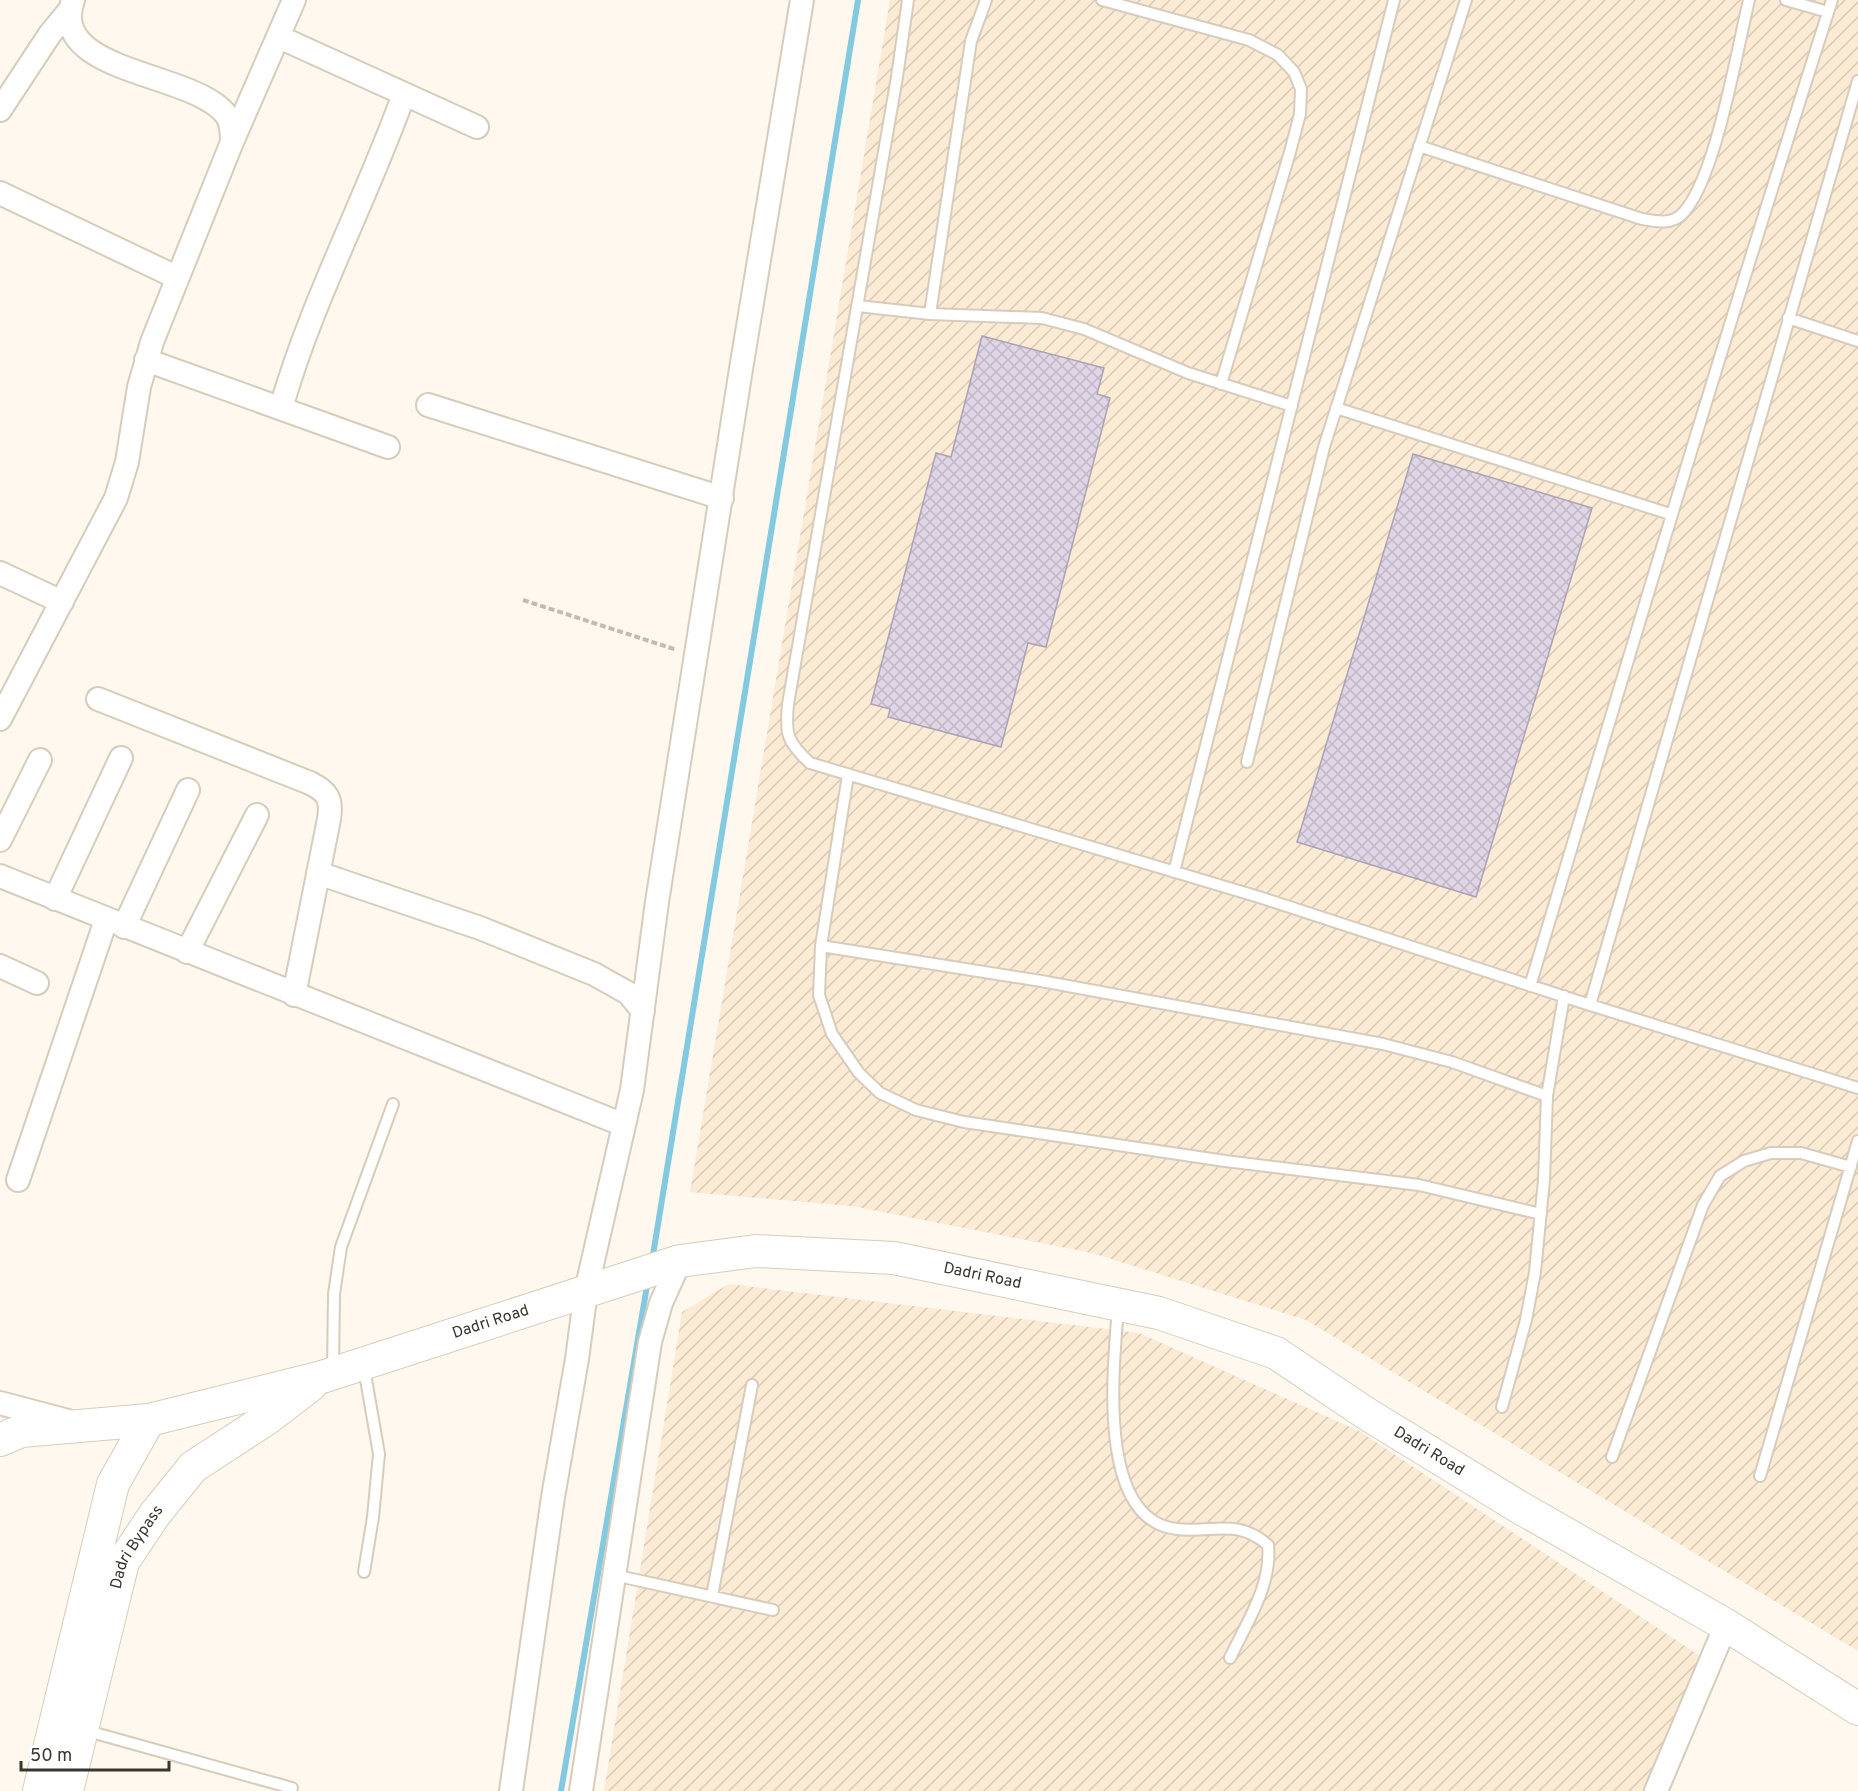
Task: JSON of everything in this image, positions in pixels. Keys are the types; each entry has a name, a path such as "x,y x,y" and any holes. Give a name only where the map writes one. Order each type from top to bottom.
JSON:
{"main road":[{"name":"Dadri Road","path":"14,1435 81,1425 149,1420 327,1376 668,1265 756,1251 894,1258 1159,1312 1276,1353 1367,1414 1519,1507 1726,1625 1858,1709"},
{"name":"Dadri Bypass","path":"67,1791 123,1562 155,1514 193,1467 327,1376"},
{"name":"Dadri Bypass","path":"39,1791 113,1484 149,1420"}],"street":[{"path":"0,719 116,498 127,462 133,416 146,360 176,278 294,0"},
{"path":"511,1791 553,1497 577,1359 624,1125 643,1011 657,902 802,0"},
{"path":"71,6 70,26 82,47 194,94 218,107 226,115 232,127 232,142"},
{"path":"0,110 71,6"},
{"path":"279,37 477,126"},
{"path":"281,408 303,339 346,232 383,153 404,94"},
{"path":"0,193 176,278"},
{"path":"146,360 388,447"},
{"path":"428,405 722,498"},
{"path":"0,573 62,602"},
{"path":"98,699 325,790 331,806 294,995"},
{"path":"55,899 121,758"},
{"path":"0,840 40,760"},
{"path":"18,1180 115,923 188,790"},
{"path":"187,952 257,815"},
{"path":"318,873 480,928 594,974 628,993 643,1011"},
{"path":"0,876 624,1125"},
{"path":"0,966 37,983"},
{"path":"581,1791 650,1342 662,1303 668,1265"},
{"path":"0,1403 81,1425"},
{"path":"1656,1791 1726,1625"}],"lane":[{"path":"908,0 785,729 793,748 810,763 1174,872 1858,1088"},
{"path":"930,314 971,41 986,0"},
{"path":"1102,0 1249,40 1278,55 1294,72 1301,89 1299,114 1290,152 1221,384"},
{"path":"1174,872 1394,0"},
{"path":"1247,762 1324,447 1466,0"},
{"path":"1419,146 1642,219 1662,223 1679,217 1695,199 1713,152 1749,0"},
{"path":"1786,0 1828,12"},
{"path":"1530,986 1640,627 1670,514 1832,0"},
{"path":"1590,1005 1858,81"},
{"path":"858,306 930,314 1042,318 1084,329 1178,369 1292,406"},
{"path":"1788,318 1858,341"},
{"path":"1336,408 1670,514"},
{"path":"848,775 821,946 819,995 832,1034 859,1073 880,1092 916,1110 964,1122 1076,1140 1419,1185 1541,1214"},
{"path":"821,946 1041,981 1383,1044 1452,1062 1548,1096"},
{"path":"1502,1407 1526,1320 1541,1214 1548,1096 1564,996"},
{"path":"327,1376 334,1294 341,1247 393,1104"},
{"path":"1760,1476 1858,1141"},
{"path":"1611,1457 1703,1205 1720,1176 1744,1161 1771,1153 1801,1154 1851,1167"},
{"path":"1118,1304 1112,1414 1121,1464 1138,1507 1154,1524 1176,1529 1235,1528 1253,1532 1268,1545 1269,1562 1265,1584 1230,1658"},
{"path":"363,1364 377,1431 379,1454 373,1517 364,1572"},
{"path":"712,1596 752,1385"},
{"path":"614,1575 773,1610"},
{"path":"82,1730 292,1788"}],"path":[{"path":"523,600 697,657"}],"shaded area":[{"path":"890,0 1858,0 1858,1651 1306,1320 1092,1253 852,1206 690,1192"},
{"path":"729,1284 1139,1333 1359,1431 1720,1669 1669,1791 604,1791 682,1312"}],"building":[{"path":"982,336 1104,368 1097,394 1110,398 1046,647 1028,643 1001,747 888,717 890,709 871,704 936,453 951,457"},
{"path":"1413,454 1592,508 1476,897 1297,842"}],"waterway":[{"path":"652,1261 858,0"},
{"path":"561,1791 648,1280"}]}
